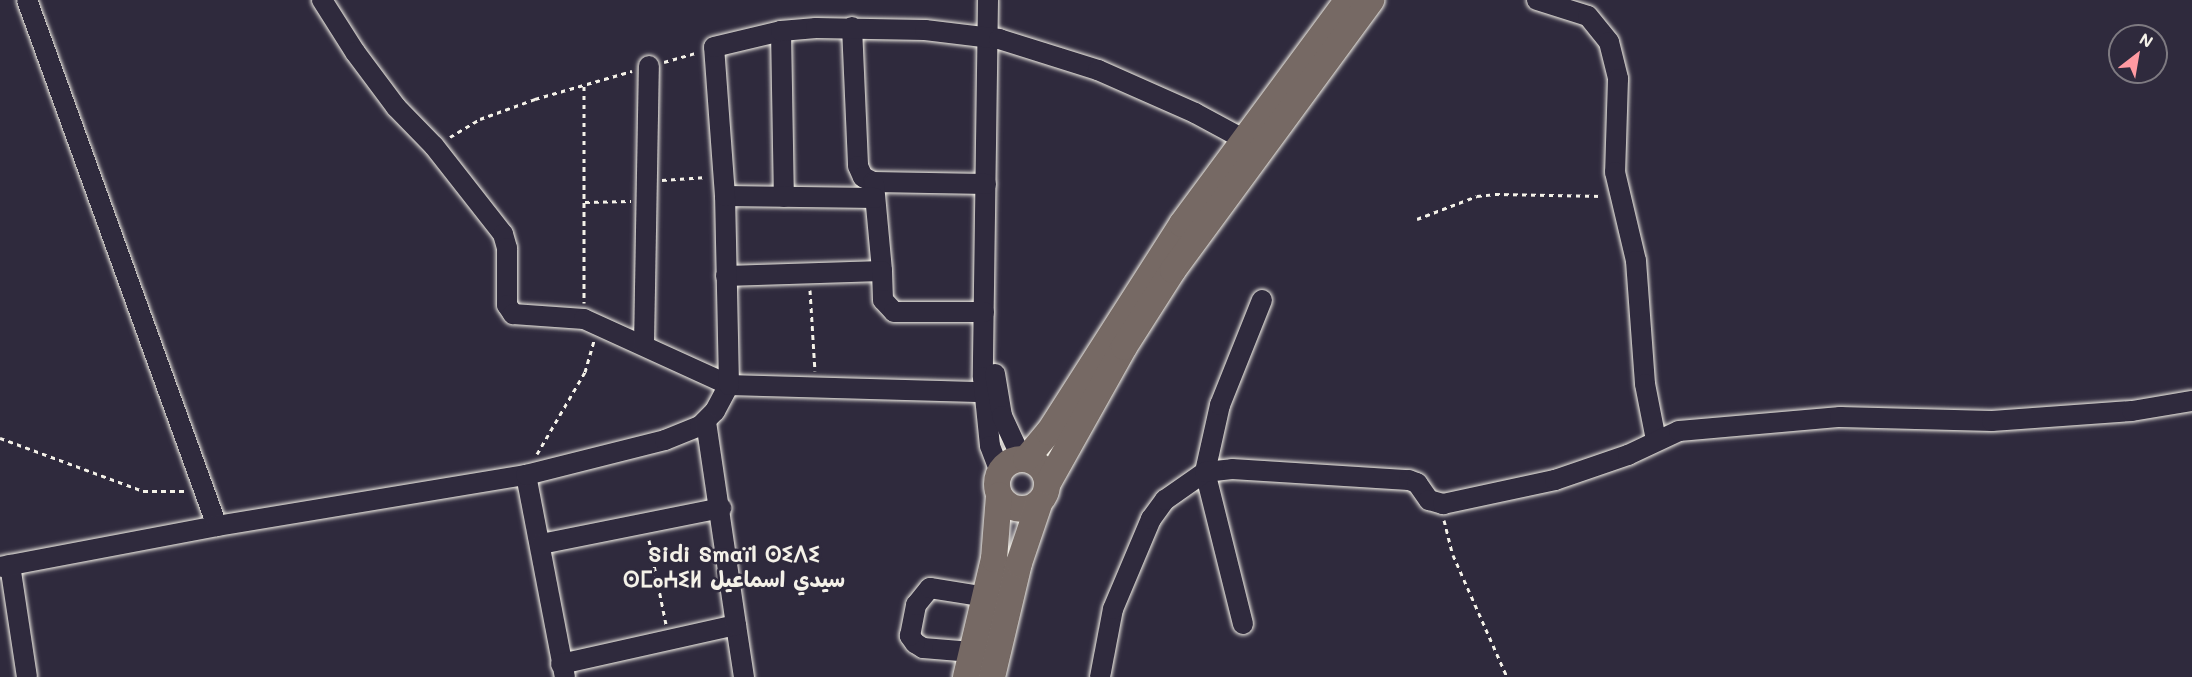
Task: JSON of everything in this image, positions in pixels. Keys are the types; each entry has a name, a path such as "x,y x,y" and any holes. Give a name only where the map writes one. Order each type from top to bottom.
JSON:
{"main road":[{"path":"992,677 1018,563 1043,493 1148,308 1251,143 1348,0"},
{"path":"1024,459 1048,432 1123,312 1251,143 1371,0"},
{"path":"966,677 987,597 997,537 1000,483 1010,462 1024,459 1038,465 1043,493"},
{"path":"1000,483 1017,509 1043,493"}],"street":[{"path":"27,0 217,525"},
{"path":"322,0 355,52 396,107 434,146 503,234 509,310 520,316 585,319 729,385 984,392"},
{"path":"988,0 993,39 995,382 1002,416 1024,459"},
{"path":"999,0 993,39 986,184 984,392 990,446 1000,483"},
{"path":"1537,0 1588,16 1609,42 1618,79 1614,143 1620,197 1636,261 1645,384 1656,440"},
{"path":"852,27 858,166 863,177 874,190 884,300 894,312 984,312"},
{"path":"27,677 5,566 217,525 526,475 665,440 688,433 706,421 729,385 725,196 714,47 781,31 852,27 993,39 1098,70 1195,113 1251,143"},
{"path":"781,31 784,197"},
{"path":"644,345 649,66"},
{"path":"725,196 784,197 986,184"},
{"path":"726,276 882,271"},
{"path":"1243,624 1205,471 1220,405 1262,300"},
{"path":"1100,677 1113,609 1151,519 1165,500 1205,471 1243,470 1409,480 1417,483 1429,500 1443,504 1555,480 1628,455 1679,430 1840,417 1992,421 2132,411 2192,401"},
{"path":"706,421 721,508 744,677"},
{"path":"526,475 541,544 563,670 669,640 736,625"},
{"path":"541,544 721,508"},
{"path":"972,652 923,648 915,643 910,636 916,605 930,588 987,597"}],"path":[{"path":"434,146 480,119 714,47"},
{"path":"526,475 585,372 594,339 585,319 584,86"},
{"path":"648,181 724,176"},
{"path":"1417,219 1477,196 1495,194 1620,197"},
{"path":"585,202 647,201"},
{"path":"809,273 816,387"},
{"path":"0,438 69,467 143,491 204,491"},
{"path":"1443,504 1444,524 1453,555 1508,677"},
{"path":"646,523 669,640"}],"district":[{"name":"Sidi Smaïl ⵙⵉⴷⵉ ⵙⵎⴰⵄⵉⵍ سيدي اسماعيل","path":"734,566"}]}
